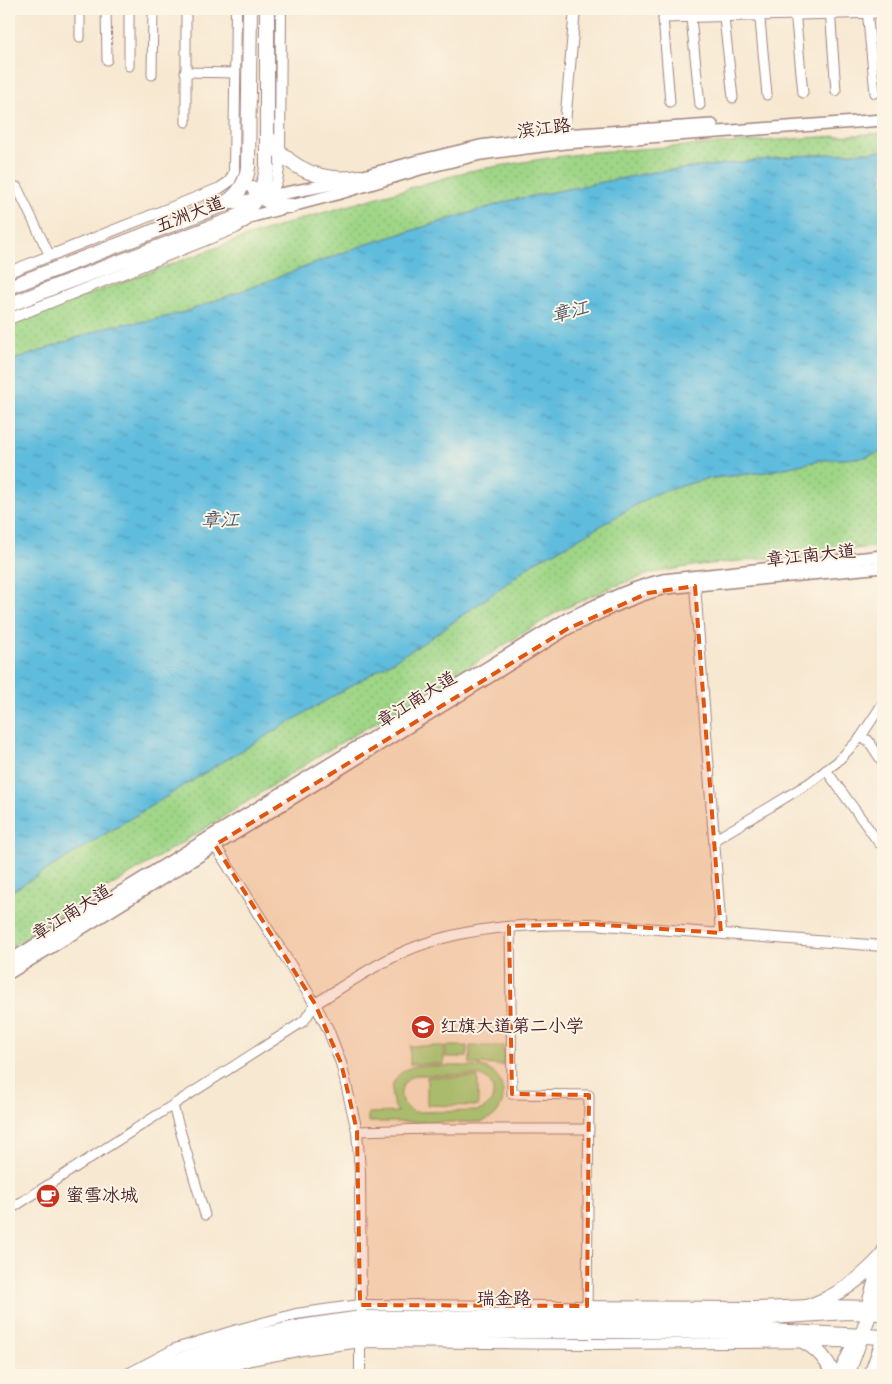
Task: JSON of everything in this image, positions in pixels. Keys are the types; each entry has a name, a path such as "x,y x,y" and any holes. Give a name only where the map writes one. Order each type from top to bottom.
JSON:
{"main road":[{"name":"五洲大道","path":"250,9 248,167 245,180 257,203"},
{"path":"267,9 266,177 257,203 292,206"},
{"name":"滨江路","path":"257,203 480,146 564,135 883,114"},
{"name":"滨江路","path":"292,206 420,168 481,154 565,143 883,120"},
{"path":"267,136 280,152 298,167 318,175 338,179 360,177"},
{"name":"五洲大道","path":"9,287 227,202 257,203"},
{"name":"五洲大道","path":"9,305 59,284 218,225 239,215 257,203"},
{"name":"章江南大道","path":"9,973 212,841 565,620 614,597 646,584 663,580 883,556"},
{"name":"章江南大道","path":"9,961 567,629 620,603 666,588 883,566"},
{"path":"772,1316 812,1305 829,1298 853,1284 882,1254"},
{"path":"847,1375 857,1339 874,1309 883,1277"},
{"name":"瑞金路","path":"144,1375 177,1361 245,1339 300,1327 587,1312 772,1316 874,1309"},
{"name":"瑞金路","path":"174,1375 250,1351 361,1324 771,1331 883,1341"},
{"path":"771,1331 790,1336 813,1347 824,1358 833,1375"},
{"path":"871,1375 883,1341"}],"street":[{"path":"80,9 80,37"},
{"path":"106,9 107,60"},
{"path":"129,9 129,66"},
{"path":"152,75 153,9"},
{"path":"186,9 186,122"},
{"path":"236,9 234,183 257,203"},
{"path":"9,319 236,228 257,203 274,190 279,172 280,152 281,9"},
{"path":"564,135 575,9"},
{"path":"830,11 836,91"},
{"path":"868,11 875,93"},
{"path":"670,102 663,18 691,18 723,13 759,12 883,12"},
{"path":"759,12 767,95"},
{"path":"795,12 803,93"},
{"path":"723,13 733,98"},
{"path":"691,18 700,105"},
{"path":"185,72 235,73"},
{"path":"9,272 220,188 230,181 234,172"},
{"path":"9,189 16,187 50,256"},
{"path":"695,586 721,934"},
{"path":"714,840 770,807 836,762 860,738 883,704"},
{"path":"860,738 868,740 883,763"},
{"path":"826,770 879,843 883,840"},
{"path":"212,841 315,1004 328,1029 341,1063 357,1130 360,1170 360,1375"},
{"path":"9,1210 304,1021 315,1004 377,966 420,946 456,935 510,926 591,924 883,946"},
{"path":"510,926 512,1094 589,1095 587,1312 812,1305 874,1309 882,1254"},
{"path":"173,1106 206,1215"},
{"path":"357,1130 588,1129"},
{"path":"126,1375 175,1349 296,1314 361,1324 589,1344 805,1342 857,1339"},
{"path":"201,1375 251,1360 302,1350 361,1324"},
{"path":"838,1375 857,1339"}],"highlighted area":[{"path":"695,586 721,933 591,924 509,926 512,1094 589,1095 587,1306 360,1305 357,1131 341,1063 315,1004 215,845 567,629 648,593"}],"green space":[{"path":"883,133 883,151 796,156 654,172 512,200 361,246 185,312 153,320 110,326 9,362 9,326 68,302 246,237 469,171 594,152"},
{"path":"883,452 883,546 692,566 652,573 609,588 557,612 427,693 335,746 196,834 9,948 9,893 234,755 425,642 537,560 564,547 655,494 705,479 766,472 822,460 861,458"},
{"path":"410,1046 444,1046 444,1064 410,1064"},
{"path":"446,1046 467,1046 467,1057 446,1057"},
{"path":"470,1046 504,1046 504,1065 470,1064"},
{"path":"416,1066 462,1066 480,1067 490,1070 498,1078 502,1087 503,1098 501,1107 494,1116 480,1122 368,1122 368,1113 398,1112 392,1098 393,1084 401,1073","holes":["415,1075 478,1075 490,1082 493,1093 489,1104 477,1111 415,1112 409,1109 402,1099 401,1094 404,1083"]},
{"path":"427,1077 478,1077 478,1106 427,1105"}],"water":[{"name":"章江","path":"883,151 883,452 861,458 822,460 766,472 705,479 655,494 564,547 537,560 425,642 234,755 9,893 9,362 110,326 153,320 185,312 361,246 512,200 654,172 796,156"}],"place":[{"name":"红旗大道第二小学","path":"423,1027"},
{"name":"蜜雪冰城","path":"48,1196"}]}
